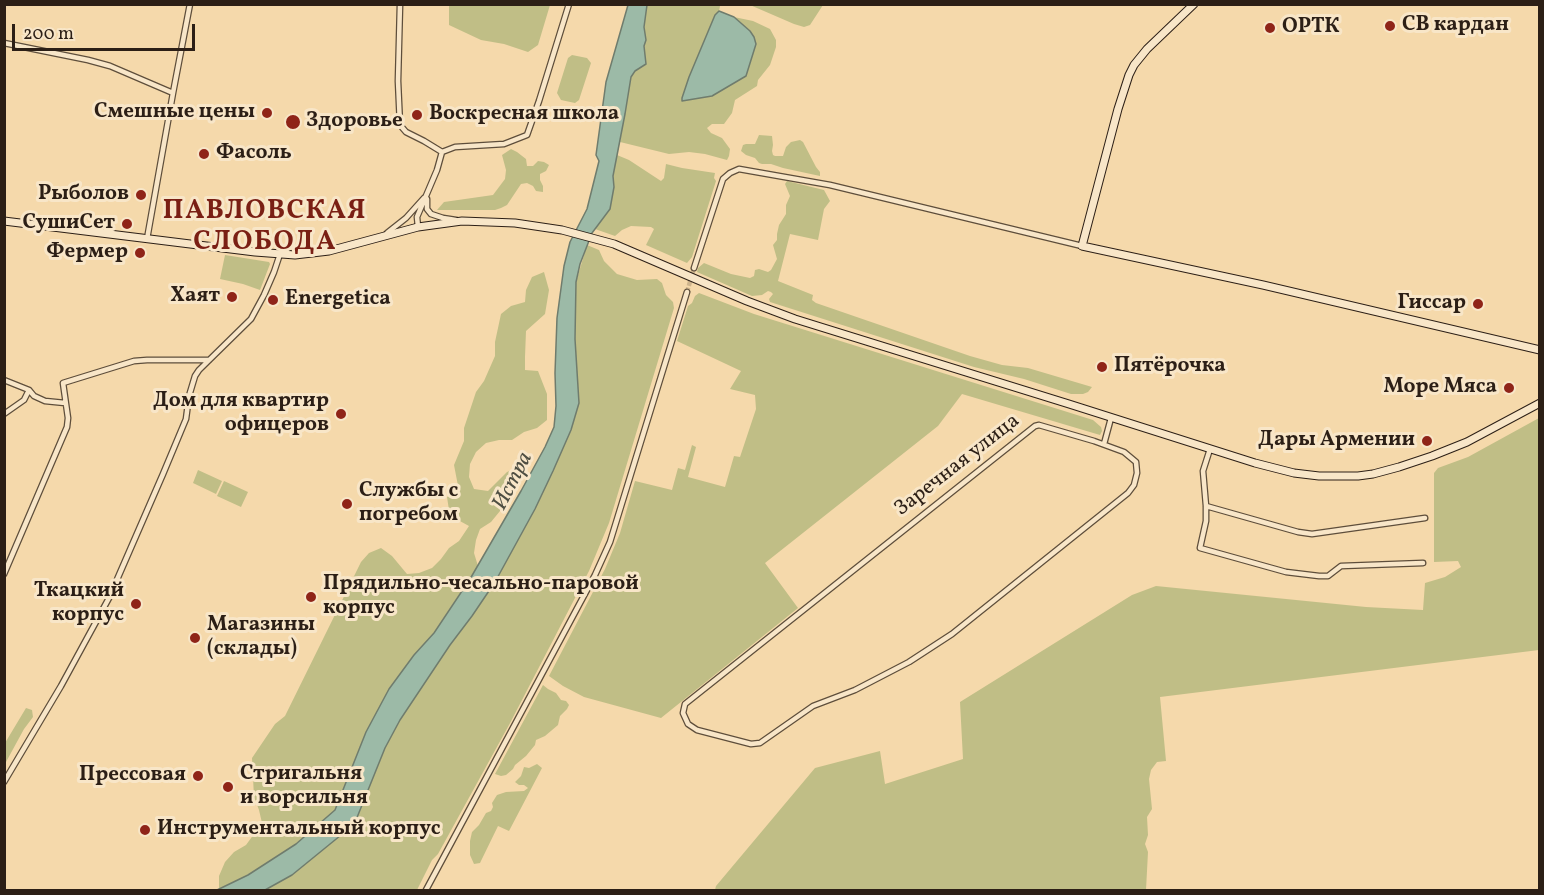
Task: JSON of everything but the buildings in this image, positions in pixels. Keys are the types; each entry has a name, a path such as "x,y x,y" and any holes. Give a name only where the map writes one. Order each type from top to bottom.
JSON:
{"main road":[{"path":"1194,4 1147,49 1129,75 1082,246 1539,349"},
{"path":"4,220 280,254 330,251 418,227 462,221 497,222 562,230 591,237 637,254 795,320 1255,463 1294,473 1319,476 1342,477 1373,474 1399,467 1467,442 1539,403"}],"street":[{"path":"147,239 190,4"},
{"path":"400,4 398,81 400,125 406,132 442,152"},
{"path":"442,152 455,147 504,144 527,135 540,101 569,4"},
{"path":"4,43 110,66 173,93"},
{"path":"418,227 417,217 428,194 442,152"},
{"path":"694,268 723,180 730,173 739,169 830,185 1082,246"},
{"path":"428,194 427,208 431,214 462,221"},
{"path":"383,236 406,218 428,194"},
{"path":"4,782 61,686 109,598 186,418 193,381 199,370 251,319 264,295 280,254"},
{"path":"426,891 595,575 610,542 687,292"},
{"path":"4,574 67,427 68,418 64,403 63,383 134,361 209,360"},
{"path":"4,380 29,390 34,396 45,401 64,403"},
{"path":"4,414 24,400 29,390"},
{"path":"1104,444 1112,418"},
{"name":"Заречная улица","path":"1039,425 1104,444 1124,452 1136,462 1137,473 1134,485 1128,493 952,634 909,662 855,690 813,706 760,743 751,744 697,730 688,724 684,704 1035,426 1039,425"},
{"path":"1210,449 1203,471 1206,521 1200,548 1286,572 1318,576 1328,576 1341,566 1423,563"},
{"path":"1206,506 1312,534 1425,518"}],"shaded area":[{"path":"449,4 550,5 538,45 528,52 504,44 481,40 449,25"},
{"path":"717,4 720,6 719,11 715,15 689,77 691,100 697,97 712,96 750,31 734,17 753,21 770,29 776,40 770,65 758,80 757,86 735,100 732,113 724,124 712,124 707,128 711,133 722,138 730,149 727,160 689,152 669,154 620,142 631,77 645,64 644,27 647,5"},
{"path":"628,5 647,5 644,27 646,64 635,71 631,77 613,176 614,187 610,209 592,233 580,264 576,282 575,339 579,403 571,430 553,471 495,582 400,720 385,748 356,820 346,831 292,875 265,890 217,890 248,875 296,844 335,810 366,732 389,689 414,655 434,633 470,579 545,447 554,427 557,318 564,266 570,242 587,209 599,161 596,155 606,82"},
{"path":"750,5 823,5 810,25 804,27"},
{"path":"719,11 734,17 754,37 756,44 746,76 712,96 682,101 689,77 715,15"},
{"path":"572,55 587,58 591,63 579,100 575,103 561,100 557,93 568,58"},
{"path":"759,135 772,136 772,151 775,156 783,156 786,147 791,142 800,140 803,142 820,176 771,164 762,164 741,151 743,145 755,144"},
{"path":"511,149 526,159 527,166 533,166 538,161 549,165 546,171 540,174 543,192 536,191 527,183 521,184 507,205 495,210 437,210 444,202 493,195 505,179 506,170 502,155"},
{"path":"617,155 629,160 661,181 664,178 666,164 715,173 716,181 692,257 687,263 646,245 654,229 651,227 631,226 615,236 595,229 610,209"},
{"path":"787,181 824,190 830,201 824,209 818,240 790,234 778,281 813,295 812,300 816,303 970,356 1002,365 1028,368 1092,387 1083,394 1071,394 1024,379 974,367 770,302 769,299 773,294 771,292 752,296 697,272 704,263 731,274 750,278 754,276 755,270 768,272 771,270 777,259 773,245 777,240 779,225 786,214 786,205 790,196 785,184"},
{"path":"587,245 599,250 604,261 617,274 637,280 657,279 662,283 674,308 609,523 589,571 509,725 417,890 265,890 292,875 346,831 356,820 385,748 400,720 495,582 535,509 571,430 579,403 575,339 576,282"},
{"path":"225,255 269,262 260,290 220,279"},
{"path":"544,272 549,290 545,314 526,331 525,370 538,371 547,394 547,420 537,428 524,432 512,440 486,443 476,452 470,464 469,477 474,489 488,491 507,472 520,466 520,479 503,499 500,511 491,522 480,529 474,553 478,566 434,633 414,655 389,689 366,732 335,810 296,844 248,875 219,889 219,876 225,862 234,852 246,845 262,823 254,797 252,758 275,724 285,716 361,562 369,553 381,548 392,556 407,574 419,573 432,568 449,548 459,541 469,526 458,520 449,510 447,497 459,491 454,465 464,441 464,428 476,392 484,381 495,356 495,342 501,314 511,306 525,302 526,290 532,277"},
{"path":"699,293 754,314 1093,420 1102,431 1100,435 962,394 938,426 765,563 798,608 661,718 584,697 549,676 605,569 620,533 635,481 672,490 678,468 685,470 692,445 696,447 688,477 725,487 734,456 740,457 756,409 755,395 730,389 741,371 677,341 688,306"},
{"path":"1539,418 1539,650 1160,697 1166,761 1157,762 1151,770 1149,779 1152,809 1147,817 1148,835 1145,844 1148,852 1146,890 715,890 815,768 880,751 885,784 963,759 960,702 1132,595 1156,586 1366,607 1423,610 1425,583 1445,577 1461,567 1458,561 1434,562 1434,473 1438,468 1468,457"},
{"path":"198,470 222,481 216,494 193,483"},
{"path":"224,481 248,492 241,507 217,496"},
{"path":"543,685 556,693 561,700 566,701 569,705 567,709 560,716 558,725 536,740 535,745 513,769 506,775 495,774"},
{"path":"26,708 32,710 33,717 6,762 5,770 5,743"},
{"path":"537,764 542,768 509,831 498,826 480,863 474,864 470,855 472,832 486,813 491,811 492,803 497,795 524,791 528,788 515,782 521,776 524,767 529,768"}],"tunnel":[{"path":"687,292 694,268"}],"place":[{"name":"СВ кардан","path":"1390,26"},
{"name":"ОРТК","path":"1270,28"},
{"name":"Смешные цены","path":"267,113"},
{"name":"Воскресная школа","path":"417,115"},
{"name":"Здоровье","path":"293,122"},
{"name":"Фасоль","path":"204,154"},
{"name":"Рыболов","path":"141,195"},
{"name":"СушиСет","path":"127,224"},
{"name":"Фермер","path":"140,253"},
{"name":"Хаят","path":"232,297"},
{"name":"Energetica","path":"273,300"},
{"name":"Гиссар","path":"1478,304"},
{"name":"Пятёрочка","path":"1102,367"},
{"name":"Море Мяса","path":"1509,388"},
{"name":"Дом для квартир офицеров","path":"341,414"},
{"name":"Дары Армении","path":"1427,441"},
{"name":"Службы с погребом","path":"347,504"},
{"name":"Прядильно-чесально-паровой корпус","path":"311,597"},
{"name":"Ткацкий корпус","path":"136,604"},
{"name":"Магазины (склады)","path":"195,638"},
{"name":"Прессовая","path":"198,776"},
{"name":"Стригальня и ворсильня","path":"228,787"},
{"name":"Инструментальный корпус","path":"145,830"}],"district":[{"name":"ПАВЛОВСКАЯ СЛОБОДА","path":"265,228"}],"water label":[{"name":"Истра","path":"514,482"}]}
